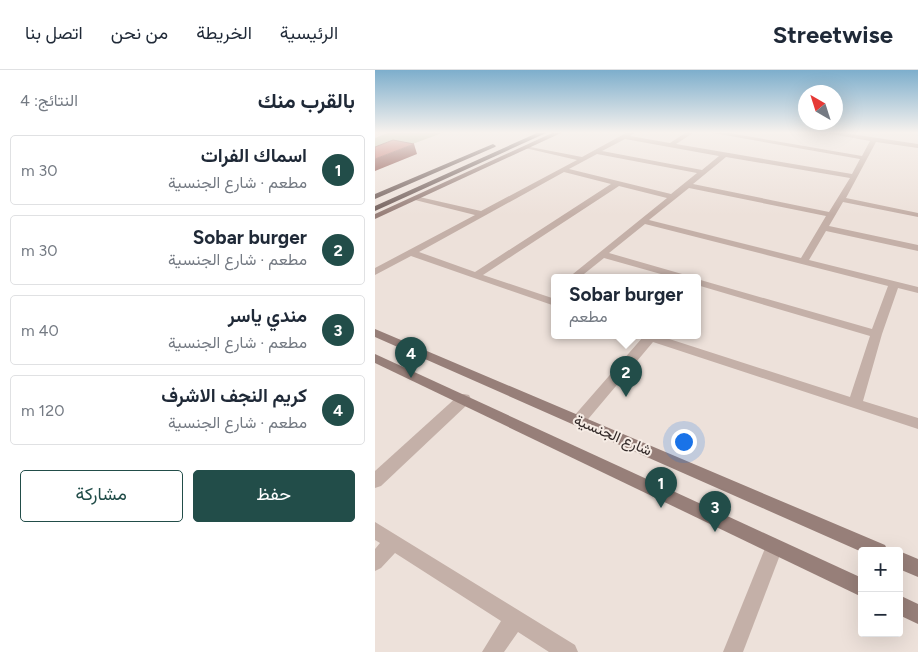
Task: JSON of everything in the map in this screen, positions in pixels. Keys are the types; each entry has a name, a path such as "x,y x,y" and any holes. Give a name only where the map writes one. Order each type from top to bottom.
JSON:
{"main road":[{"path":"375,197 460,160"},
{"path":"375,209 483,160"},
{"path":"375,217 499,160"},
{"path":"454,163 453,166 457,168 470,166"},
{"path":"426,175 442,174 445,175 443,178"},
{"name":"شارع الجنسية","path":"375,333 870,547"},
{"name":"شارع الجنسية","path":"375,358 464,398 858,586"},
{"path":"903,562 918,568"},
{"path":"903,608 918,614"}],"street":[{"path":"375,272 583,160"},
{"path":"640,160 703,172"},
{"path":"578,274 718,160"},
{"path":"754,160 854,177"},
{"path":"803,261 864,160"},
{"path":"564,170 673,196"},
{"path":"476,275 618,183"},
{"path":"687,185 832,215"},
{"path":"417,198 482,214"},
{"path":"841,200 917,212"},
{"path":"643,221 918,290"},
{"path":"824,228 918,248"},
{"path":"411,253 551,299"},
{"path":"602,254 671,274"},
{"path":"701,283 876,334"},
{"path":"855,404 876,334 894,284"},
{"path":"579,420 646,339"},
{"path":"658,339 918,424"},
{"path":"375,481 464,398"},
{"path":"375,530 568,652"},
{"path":"375,562 393,542"},
{"path":"733,652 774,547"},
{"path":"492,652 515,618"}],"place":[{"name":"كريم النجف الاشرف","path":"411,378"},
{"name":"Sobar burger","path":"626,397"},
{"name":"اسماك الفرات","path":"661,508"},
{"name":"مندي ياسر","path":"715,532"}]}
